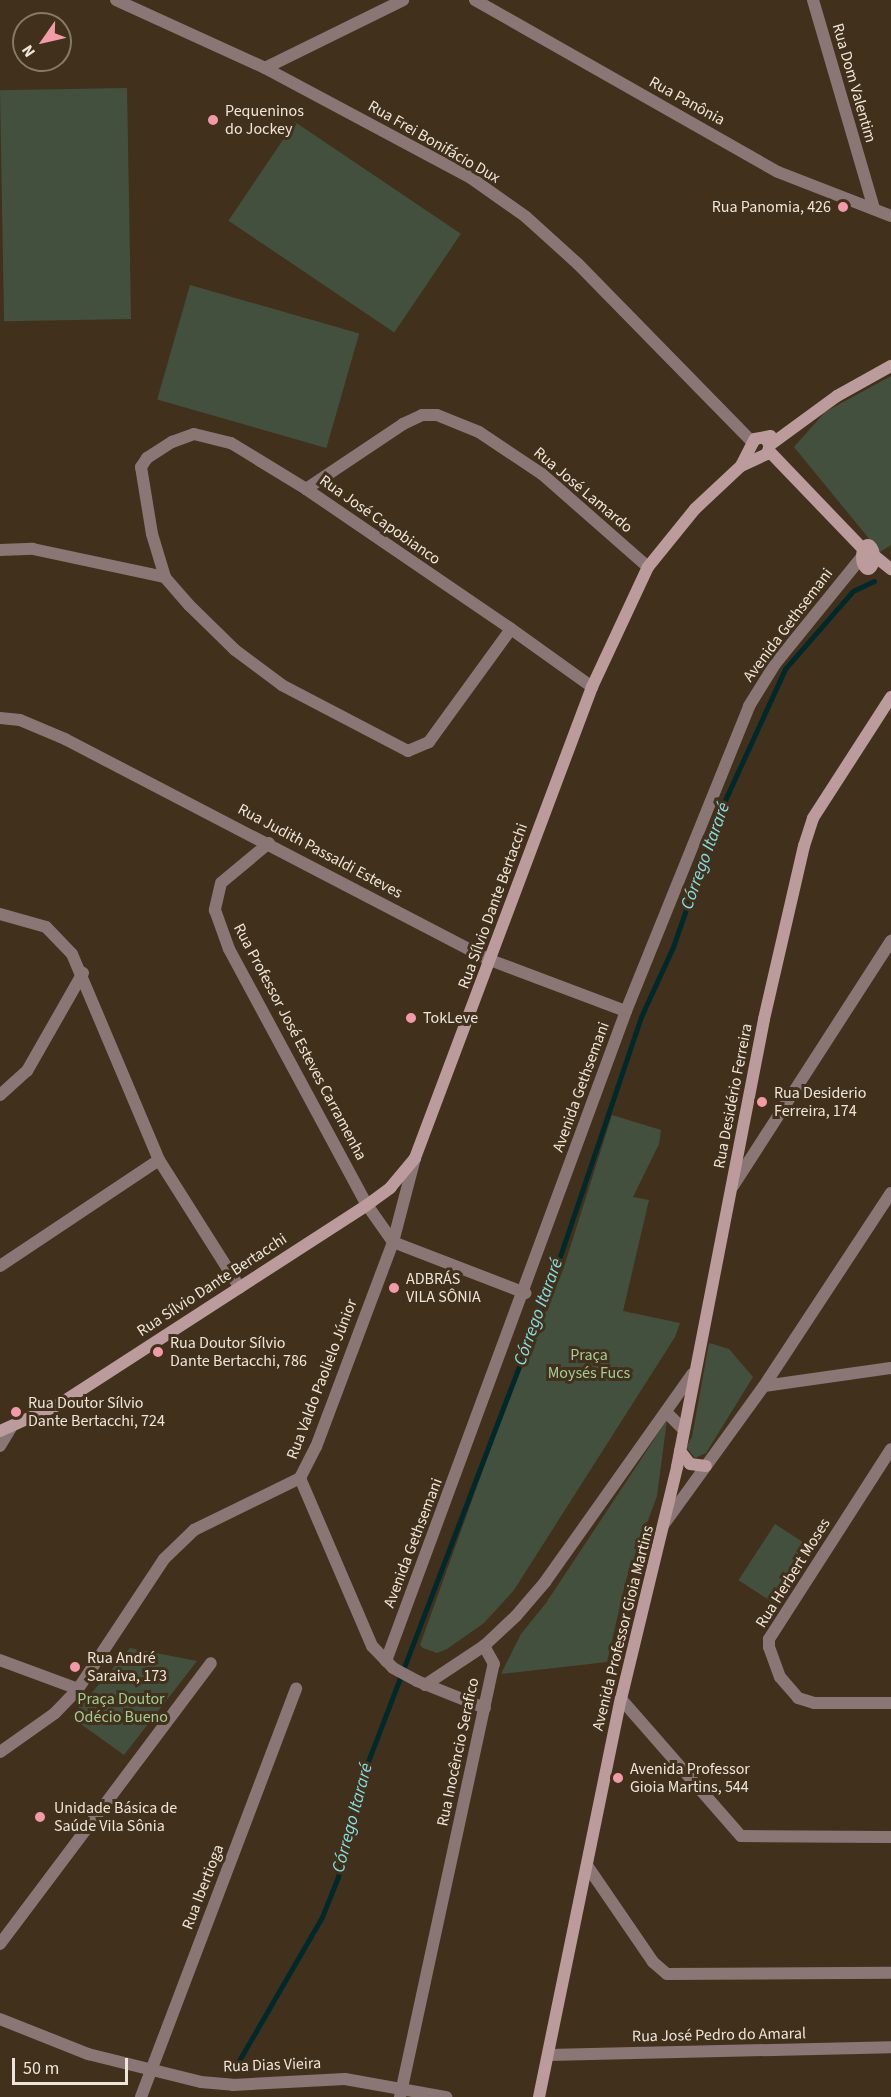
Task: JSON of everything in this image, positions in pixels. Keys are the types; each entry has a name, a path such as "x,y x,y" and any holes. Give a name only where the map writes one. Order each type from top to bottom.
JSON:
{"street":[{"name":"Rua Frei Bonifácio Dux","path":"117,0 265,68 471,178 526,217 868,551 891,569"},
{"path":"265,68 403,0"},
{"name":"Rua Panônia","path":"475,0 778,172 891,216"},
{"name":"Rua Dom Valentim","path":"813,0 874,210"},
{"name":"Rua Sílvio Dante Bertacchi","path":"6,1430 58,1405 367,1205 390,1188 415,1158 592,687 648,567 694,509 761,446 891,366"},
{"name":"Rua José Lamardo","path":"306,489 402,424 422,416 437,415 479,432 542,474 648,567"},
{"name":"Rua José Capobianco","path":"165,577 152,534 141,467 147,458 172,442 194,434 214,437 231,443 306,489 592,687"},
{"path":"0,550 33,549 165,577 235,650 282,685 408,751 429,742 511,629"},
{"name":"Avenida Gethsemani","path":"389,1664 626,1011 748,706 775,664 868,551"},
{"name":"Rua Desidério Ferreira","path":"664,1524 680,1451 692,1374 733,1186 764,1019 804,846 813,818 891,697"},
{"name":"Rua Judith Passaldi Esteves","path":"0,718 20,720 65,739 269,843 490,960 626,1011"},
{"name":"Rua Professor José Esteves Carramenha","path":"269,843 221,883 214,910 229,949 367,1205"},
{"path":"0,914 46,927 61,940 83,973 159,1160 240,1288"},
{"path":"733,1186 891,941"},
{"path":"0,1095 27,1071 83,973"},
{"name":"Rua Valdo Paolielo Júnior","path":"415,1158 393,1242 316,1447 300,1478 372,1646 389,1664 421,1683 485,1708"},
{"path":"0,1266 159,1160"},
{"name":"Avenida Professor Gioia Martins","path":"539,2097 621,1699 664,1524 764,1386 891,1193"},
{"path":"367,1205 393,1242 525,1293"},
{"path":"764,1386 891,1368"},
{"path":"421,1683 449,1669 484,1646 545,1582 692,1374"},
{"path":"666,1412 683,1429"},
{"path":"0,1446 6,1430"},
{"name":"Rua Herbert Moses","path":"889,1700 814,1703 798,1698 780,1677 769,1639 891,1449"},
{"path":"680,1451 690,1464 706,1466"},
{"path":"0,1752 55,1713 78,1689 164,1559 194,1530 300,1478"},
{"name":"Rua Inocêncio Serafico","path":"402,2092 494,1664 484,1646"},
{"path":"0,1660 78,1689"},
{"path":"0,1944 211,1663"},
{"path":"443,1693 449,1669"},
{"name":"Rua Ibertioga","path":"141,2097 296,1688"},
{"path":"621,1699 741,1836 891,1837"},
{"path":"588,1867 653,1962 667,1974 891,1973"},
{"name":"Rua Dias Vieira","path":"0,2019 88,2054 151,2071 233,2085 345,2079 402,2092 446,2097"},
{"name":"Rua José Pedro do Amaral","path":"548,2055 891,2047"}],"green space":[{"path":"127,88 131,319 4,321 0,90"},
{"path":"295,122 461,234 394,332 228,221"},
{"path":"190,285 359,334 326,448 157,399"},
{"path":"891,376 891,545 880,552 794,447 825,412"},
{"name":"Praça Moysés Fucs","path":"612,1115 661,1130 659,1144 633,1197 649,1200 623,1311 680,1323 675,1337 514,1590 484,1623 447,1649 437,1653 420,1645 507,1403 563,1270"},
{"path":"709,1343 729,1349 753,1377 706,1453 695,1458 686,1447 692,1437"},
{"path":"667,1420 657,1496 626,1580 607,1662 501,1674 521,1634 546,1603"},
{"path":"775,1524 813,1549 776,1605 739,1580"},
{"name":"Praça Doutor Odécio Bueno","path":"130,1648 197,1661 124,1755 71,1717"}],"waterway":[{"name":"Córrego Itararé","path":"236,2066 322,1917 338,1877 361,1780 551,1283 641,1017 673,947 721,809 785,669 853,591 874,581"}],"place":[{"name":"Pequeninos do Jockey","path":"213,120"},
{"name":"Rua Panomia, 426","path":"843,207"},
{"name":"TokLeve","path":"411,1018"},
{"name":"Rua Desiderio Ferreira, 174","path":"762,1102"},
{"name":"ADBRÁS VILA SÔNIA","path":"394,1288"},
{"name":"Rua Doutor Sílvio Dante Bertacchi, 786","path":"158,1352"},
{"name":"Rua Doutor Sílvio Dante Bertacchi, 724","path":"16,1412"},
{"name":"Rua André Saraiva, 173","path":"75,1667"},
{"name":"Avenida Professor Gioia Martins, 544","path":"618,1778"},
{"name":"Unidade Básica de Saúde Vila Sônia","path":"40,1817"}]}
